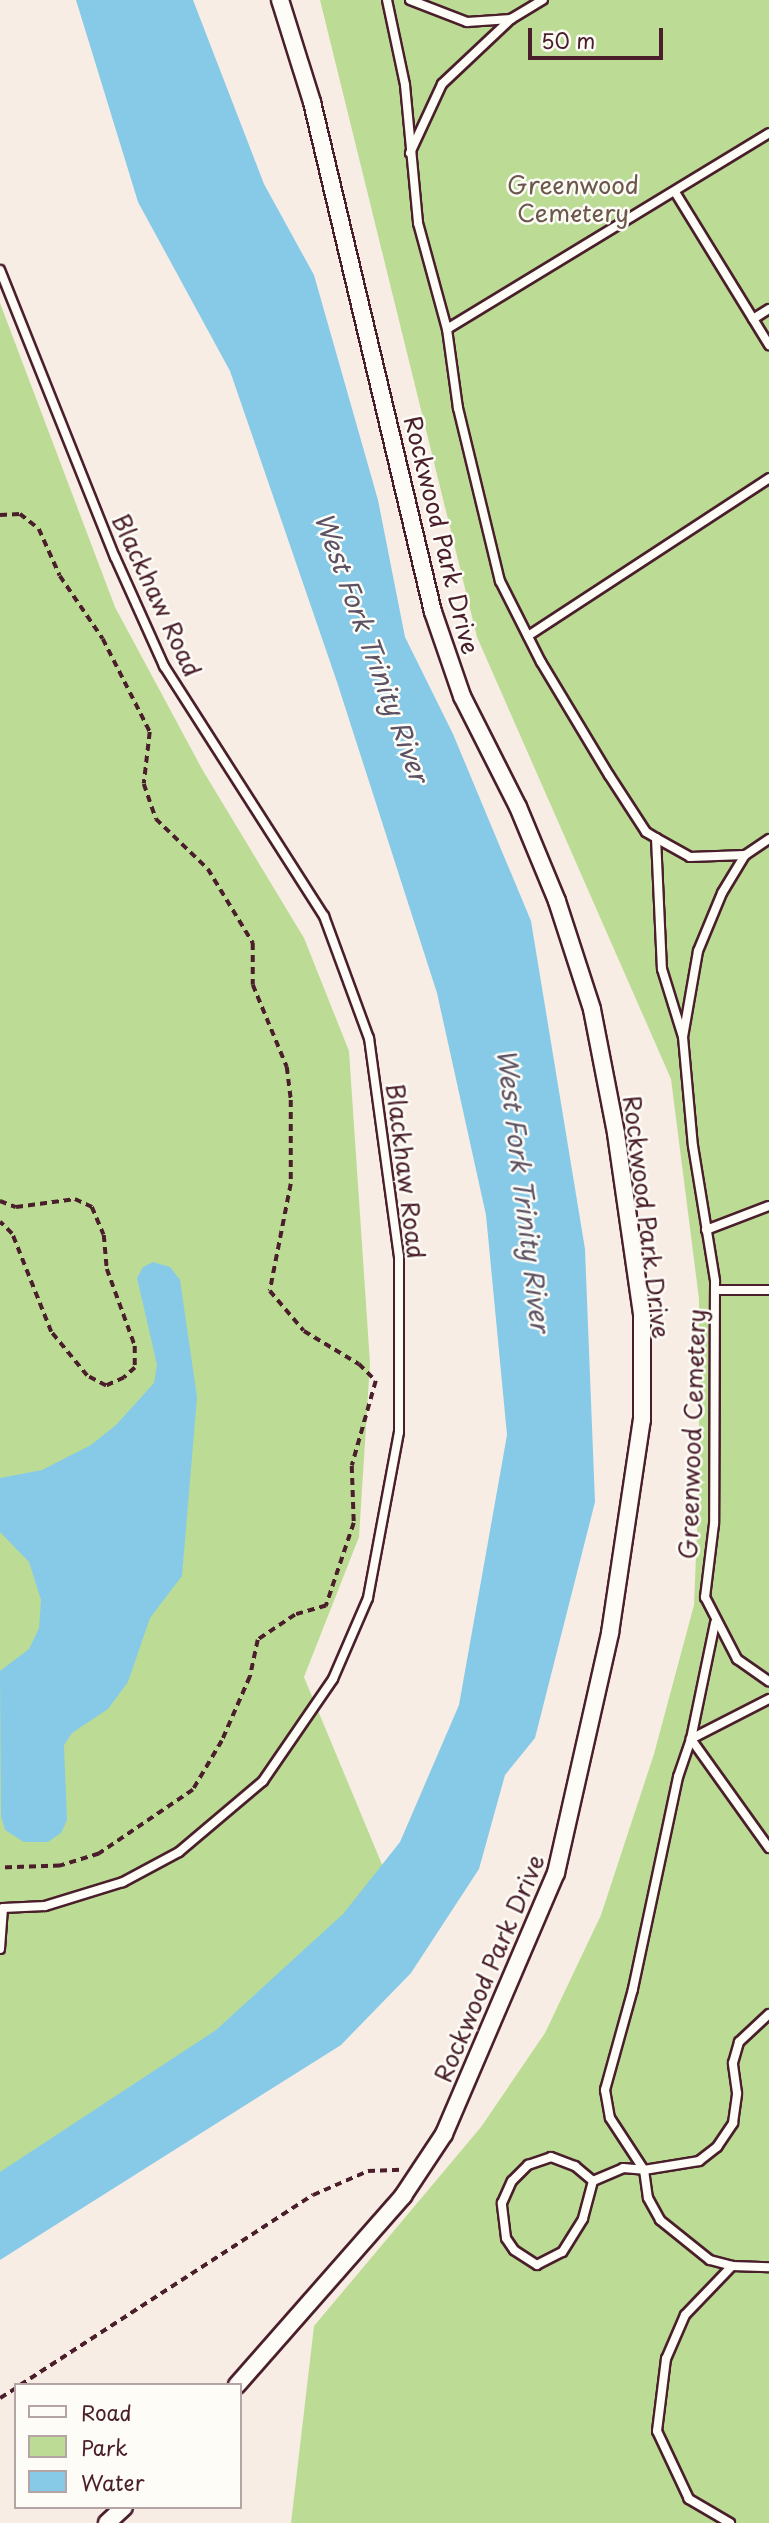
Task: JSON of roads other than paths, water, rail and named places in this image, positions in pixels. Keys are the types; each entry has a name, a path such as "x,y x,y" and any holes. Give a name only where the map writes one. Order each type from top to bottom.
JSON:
{"street":[{"name":"Rockwood Park Drive","path":"239,2383 403,2196 444,2134 556,1873 610,1633 642,1420 642,1314 616,1133 592,1009 557,901 518,807 462,696 433,612 312,102 280,0"},
{"path":"107,2523 122,2509"}],"lane":[{"path":"387,0 404,85 408,156 418,223 447,329 458,408 500,581 528,636 609,775 646,832 690,858 745,855"},
{"path":"410,0 467,22 511,19"},
{"path":"408,156 442,84 511,19 543,0"},
{"path":"447,329 769,133"},
{"path":"675,192 769,345"},
{"path":"0,270 3,283"},
{"name":"Blackhaw Road","path":"0,1949 3,1908 45,1906 123,1882 179,1852 263,1781 333,1679 368,1598 399,1432 399,1256 369,1038 324,916 164,666 114,557 3,283"},
{"path":"753,319 769,309"},
{"path":"528,636 769,478"},
{"name":"Greenwood Cemetery","path":"656,838 662,969 683,1037 706,1230 716,1290 714,1524 705,1597 715,1623 737,1659 769,1681"},
{"name":"Greenwood Cemetery","path":"683,1037 698,951 722,893 745,855 769,839"},
{"path":"706,1230 769,1206"},
{"path":"716,1290 769,1290"},
{"name":"Greenwood Cemetery","path":"644,2170 610,2118 605,2090 633,1989 678,1777 691,1739 715,1623"},
{"path":"769,1699 691,1739 769,1848"},
{"path":"593,2181 624,2168 644,2170 699,2161 717,2147 733,2123 737,2093 733,2063 739,2042 769,2014"},
{"path":"551,2157 575,2166 593,2181 583,2219 562,2252 537,2265 514,2250 506,2238 502,2203 512,2181 528,2165 551,2157"},
{"path":"644,2170 648,2198 660,2220 710,2260 732,2266 769,2267"},
{"path":"730,2523 689,2499 657,2431 666,2359 685,2315 705,2290 732,2266"}],"water":[{"name":"West Fork Trinity River","path":"76,0 193,0 264,184 314,275 378,500 405,637 453,734 531,921 585,1249 595,1502 535,1738 505,1775 479,1869 411,1973 341,2045 0,2260 0,2172 216,2030 343,1914 400,1842 459,1705 507,1435 486,1215 437,993 337,682 230,371 138,202"},
{"path":"153,1262 170,1267 180,1280 197,1397 182,1576 150,1618 128,1682 108,1709 72,1733 64,1745 67,1820 61,1833 48,1842 24,1842 5,1830 1,1816 0,1671 29,1649 39,1628 41,1600 29,1562 0,1532 0,1478 42,1470 91,1445 116,1425 154,1383 157,1365 137,1278 143,1267"}]}
